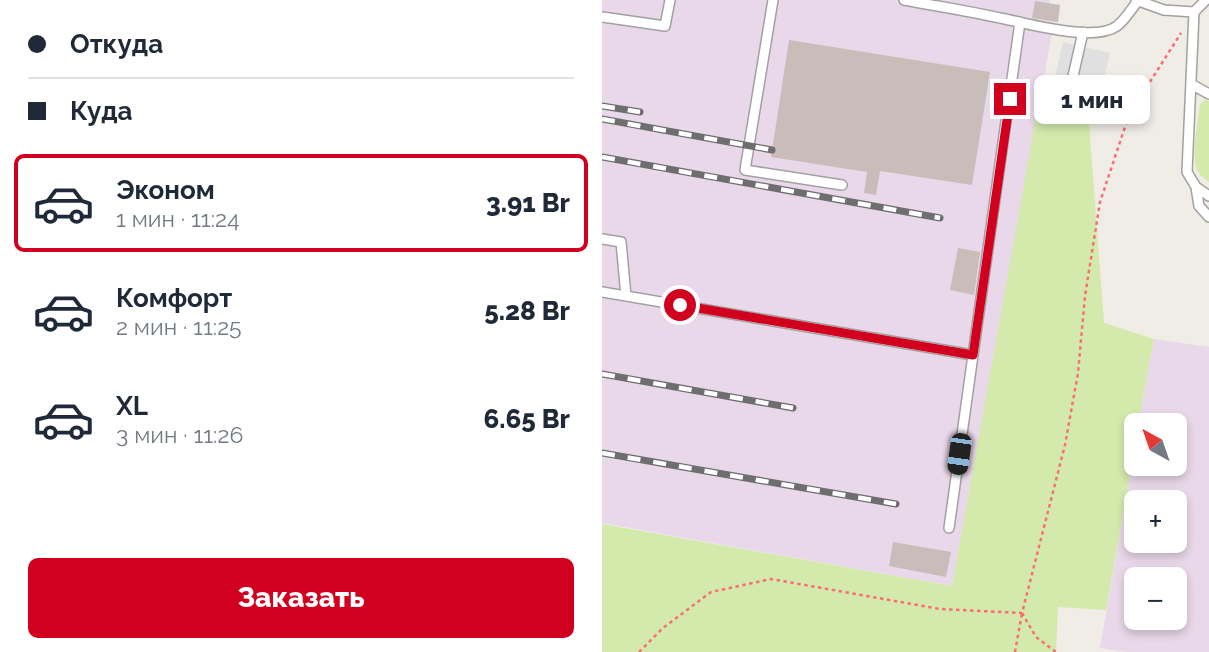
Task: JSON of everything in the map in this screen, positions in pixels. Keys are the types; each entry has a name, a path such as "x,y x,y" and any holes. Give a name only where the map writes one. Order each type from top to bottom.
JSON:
{"lane":[{"path":"602,17 665,26 670,0"},
{"path":"773,0 745,170 842,185"},
{"path":"904,0 1053,30 1083,32 1102,31 1117,26 1137,0 1164,10 1194,12"},
{"path":"1206,0 1194,12 1187,172 1196,187 1199,206 1209,218"},
{"path":"949,528 1020,22"},
{"path":"1071,86 1083,32"},
{"path":"1191,84 1209,94"},
{"path":"1196,187 1209,196"},
{"path":"602,239 621,242 626,296"},
{"path":"602,292 973,355"}],"path":[{"path":"1015,652 1022,612 1065,445 1078,373 1085,296 1100,202 1129,115 1194,12"},
{"path":"639,652 663,628 711,592 771,579 940,609 1022,612"},
{"path":"1022,612 1036,637 1056,652"}],"shaded area":[{"path":"602,0 1050,0 1050,4 1060,5 1058,22 1054,22 952,586 602,523"},
{"path":"1063,42 1110,53 1097,106 1051,96"},
{"path":"1154,339 1209,347 1209,652 1126,652 1100,648 1124,510 1124,553 1187,553 1187,490 1127,490 1130,476 1187,476 1187,413 1140,413"}],"green space":[{"path":"1205,100 1209,101 1209,182 1198,172 1195,164 1200,104"},
{"path":"1036,117 1089,123 1104,323 1154,339 1140,413 1124,413 1124,476 1130,476 1127,490 1124,490 1124,509 1106,610 1058,607 1056,652 602,652 602,524 952,586"}],"building":[{"path":"1035,1 1060,5 1058,22 1032,18"},
{"path":"789,40 990,72 972,185 880,171 876,195 864,193 867,172 771,157"},
{"path":"958,248 980,252 974,295 950,290"},
{"path":"893,542 951,552 946,577 889,566"}],"railway":[{"path":"602,106 640,112"},
{"path":"602,119 772,150"},
{"path":"602,157 940,218"},
{"path":"602,374 793,408"},
{"path":"602,453 896,504"}],"route":[{"path":"680,305 973,355 1010,99"}]}
